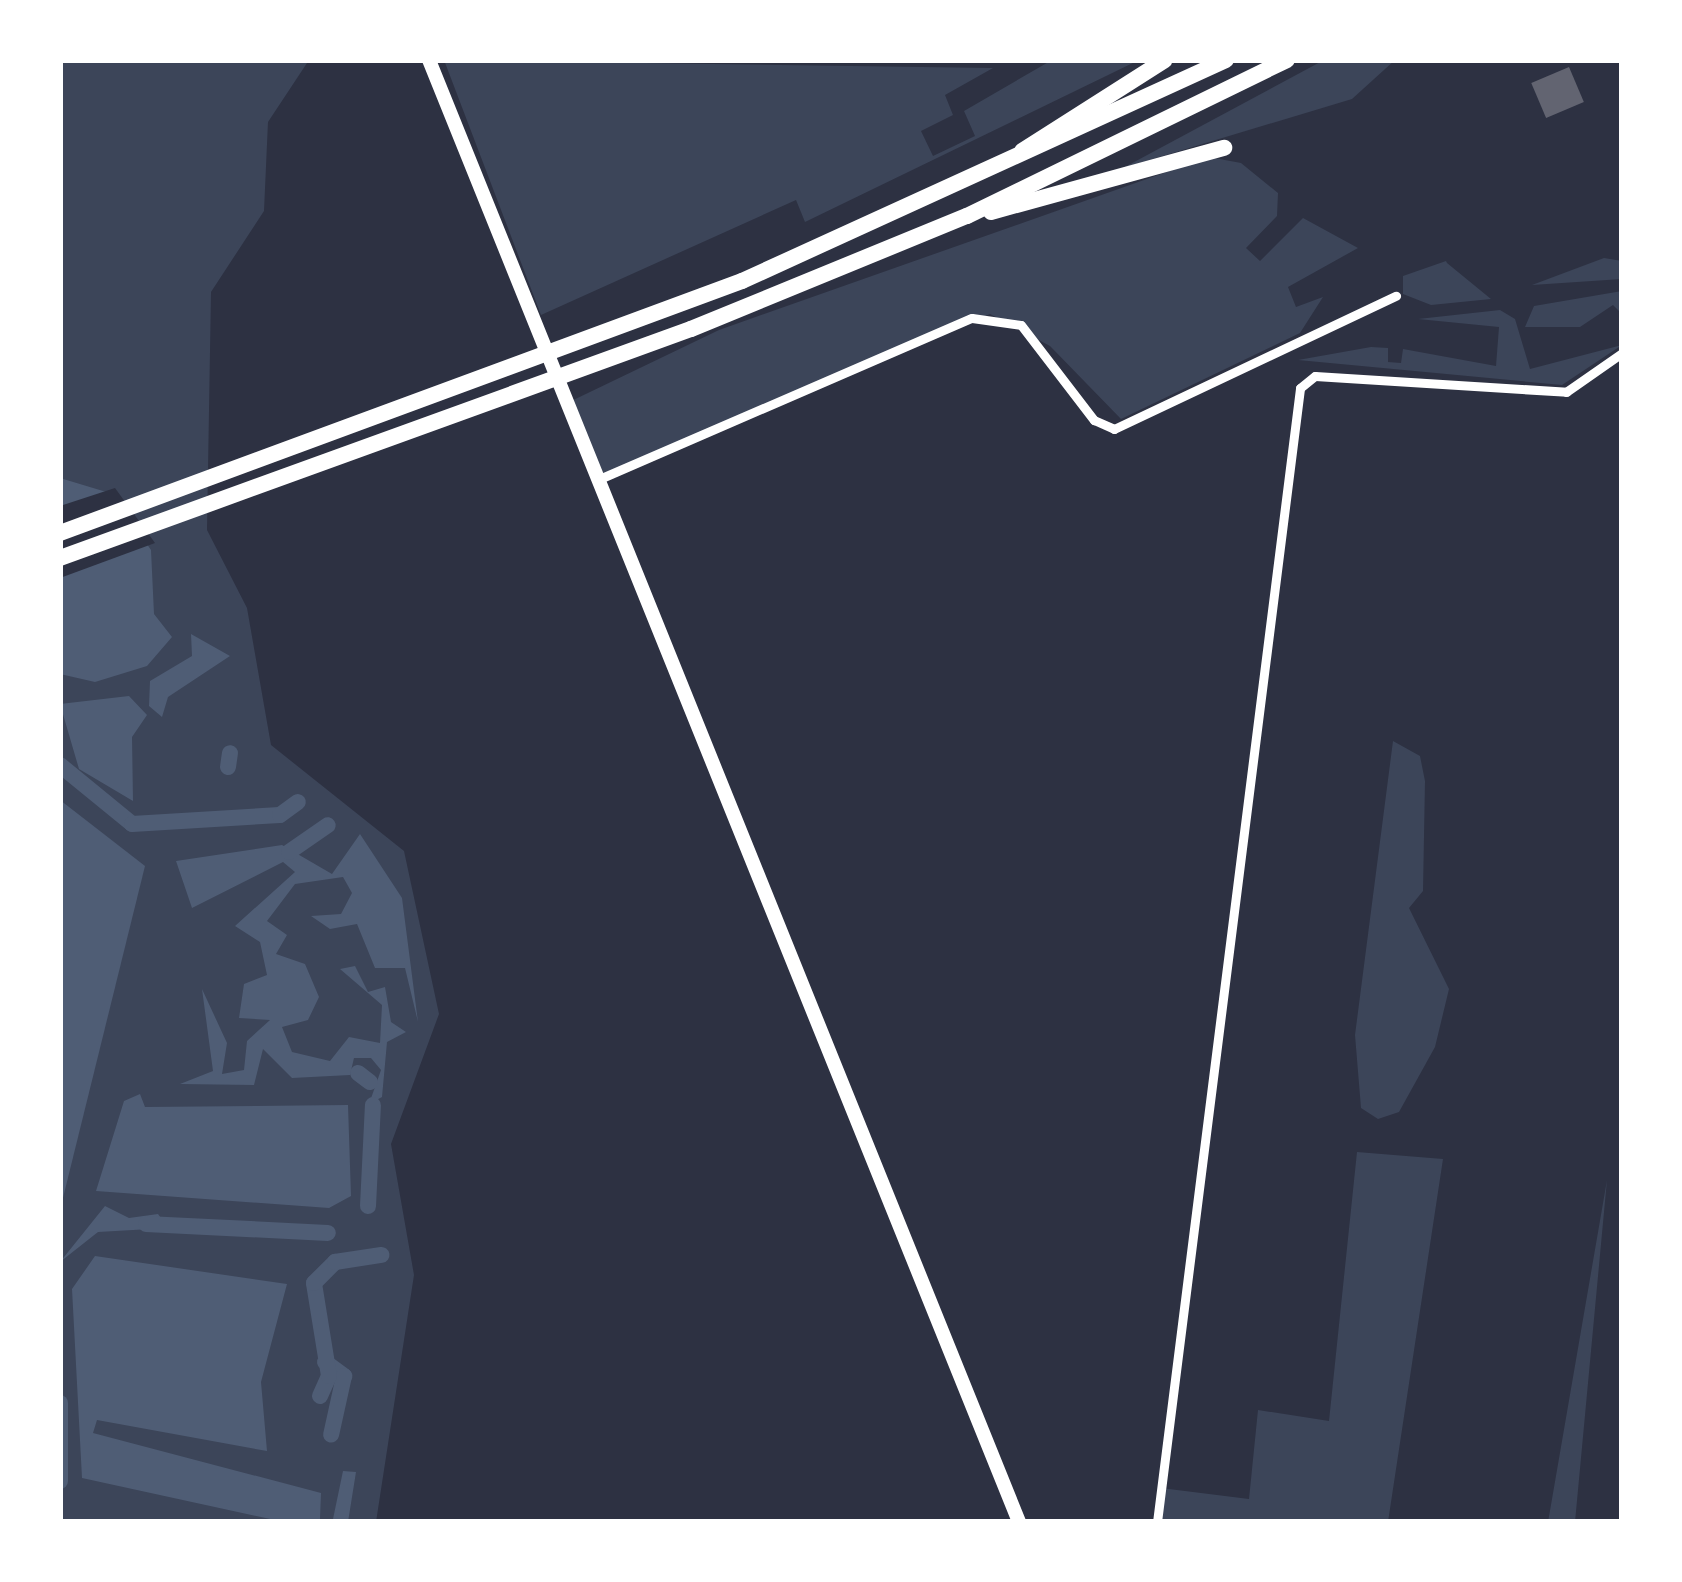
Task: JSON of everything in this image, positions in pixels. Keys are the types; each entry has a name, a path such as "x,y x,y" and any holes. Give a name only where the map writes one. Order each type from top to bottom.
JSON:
{"highway":[{"path":"977,182 1165,60"},
{"path":"60,533 632,324 977,182 1226,60"},
{"path":"60,558 641,347 967,216 1287,60"},
{"path":"967,216 1224,148"}],"main road":[{"path":"429,60 1019,1522"}],"street":[{"path":"597,480 989,314 1021,325 1094,421 1114,429 1396,296"},
{"path":"1157,1522 1300,388 1315,376 1566,392 1622,353"}],"shaded area":[{"path":"60,60 309,60 268,122 264,211 211,292 207,530 247,608 271,745 404,851 439,1014 391,1144 414,1275 376,1522 60,1522"},
{"path":"444,60 993,68 945,95 953,115 921,131 933,156 975,136 964,111 1052,60 1139,60 805,222 796,200 541,315"},
{"path":"1324,60 1395,60 1352,99 1123,168"},
{"path":"1209,157 1241,163 1278,193 1277,216 1246,248 1260,261 1303,218 1358,248 1288,287 1296,307 1323,297 1300,333 1121,419 1050,346 990,314 597,480 565,404 719,330"},
{"path":"1604,258 1622,261 1622,279 1532,285"},
{"path":"1446,261 1491,299 1431,305 1403,294 1403,276"},
{"path":"1622,291 1622,314 1613,305 1580,327 1525,327 1534,306"},
{"path":"1500,310 1515,319 1530,369 1622,345 1562,385 1298,360 1371,347 1388,348 1388,362 1401,363 1403,349 1496,366 1499,327 1418,319"},
{"path":"60,478 113,494 151,550 154,614 172,637 147,666 95,682 60,674"},
{"path":"191,634 230,656 168,697 162,717 149,706 150,681 192,656"},
{"path":"129,696 147,715 132,737 133,801 79,769 60,704"},
{"path":"1393,741 1420,756 1425,781 1423,891 1409,908 1449,989 1435,1047 1399,1112 1378,1119 1361,1108 1355,1035"},
{"path":"60,800 145,866 60,1210"},
{"path":"360,834 402,898 418,1022 405,968 375,968 357,924 330,929 311,916 341,914 352,893 343,877 295,884 267,921 287,935 276,954 305,964 319,997 308,1020 282,1027 292,1052 330,1061 349,1037 380,1043 382,1005 340,969 355,966 368,992 385,987 391,1022 406,1032 387,1042 382,1097 369,1104 381,1070 371,1058 354,1058 350,1075 292,1078 263,1049 254,1085 180,1084 213,1071 202,989 227,1043 222,1074 244,1070 247,1041 270,1020 239,1018 244,984 267,975 260,942 235,926 295,872 283,862 192,908 176,861 282,845 332,874"},
{"path":"140,1094 145,1107 348,1105 351,1196 329,1208 96,1191 124,1101"},
{"path":"1357,1152 1443,1159 1388,1522 1157,1522 1161,1488 1249,1499 1258,1410 1329,1421"},
{"path":"1607,1180 1575,1522 1548,1522 1552,1499"},
{"path":"105,1206 129,1218 158,1214 168,1228 98,1232 60,1262"},
{"path":"95,1256 287,1284 261,1382 267,1451 97,1420 93,1433 321,1493 320,1519 333,1519 343,1471 356,1472 348,1522 284,1522 82,1478 72,1289"}],"pier":[{"path":"115,488 155,543 60,578 60,506"}],"building":[{"path":"1569,67 1584,102 1546,118 1531,83"}],"waterway":[{"path":"228,767 230,753"},
{"path":"60,765 132,824 280,815 298,802"},
{"path":"289,852 328,825"},
{"path":"358,1073 370,1082"},
{"path":"368,1206 373,1105"},
{"path":"146,1224 328,1233"},
{"path":"320,1396 329,1376 314,1283 335,1262 381,1255"},
{"path":"325,1362 344,1376 331,1435"},
{"path":"60,1403 60,1481"}]}
